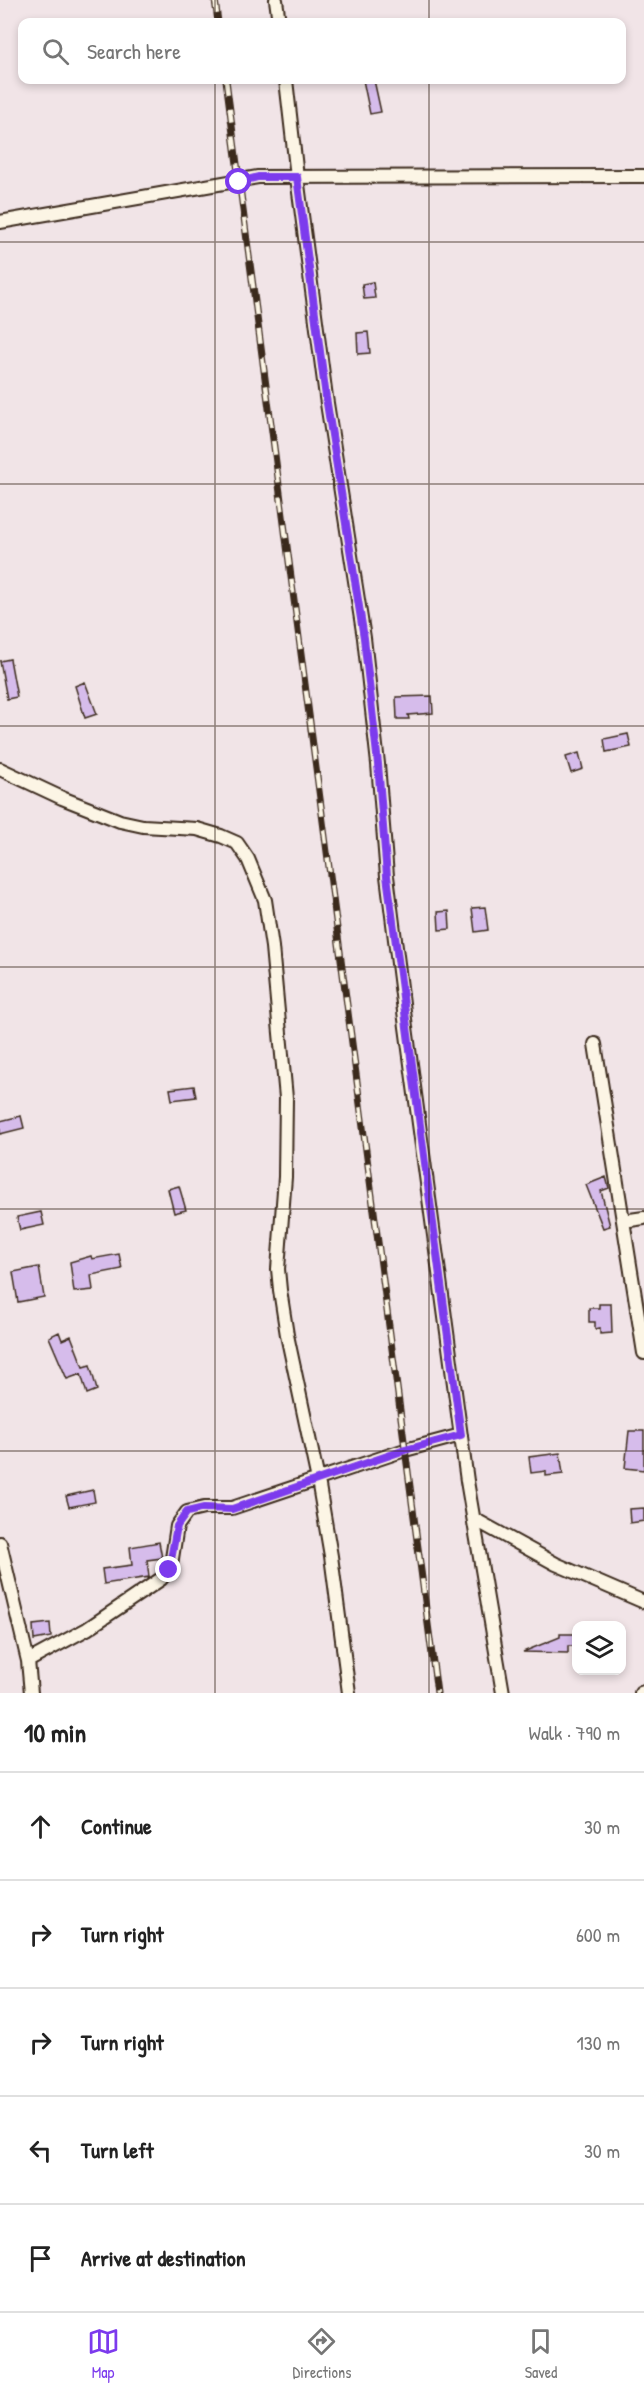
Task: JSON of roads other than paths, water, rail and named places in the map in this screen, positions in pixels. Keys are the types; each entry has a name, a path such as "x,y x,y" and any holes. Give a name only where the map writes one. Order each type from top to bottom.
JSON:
{"street":[{"path":"276,0 278,18"},
{"path":"286,84 326,397 364,638 378,764 387,876 461,1435 503,1693"},
{"path":"0,222 258,177 644,176"},
{"path":"0,769 62,798 120,821 143,826 196,829 237,843 248,859 265,900 272,947 286,1098 280,1290 287,1335 318,1480 350,1693"},
{"path":"595,1044 644,1353"},
{"path":"623,1221 644,1218"},
{"path":"28,1661 87,1629 161,1579 171,1565 177,1526 187,1512 204,1508 232,1509 405,1450 461,1435"},
{"path":"474,1519 556,1563 644,1602"},
{"path":"0,1543 28,1661 31,1693"}],"railway":[{"path":"215,0 217,18"},
{"path":"227,84 437,1693"}]}
